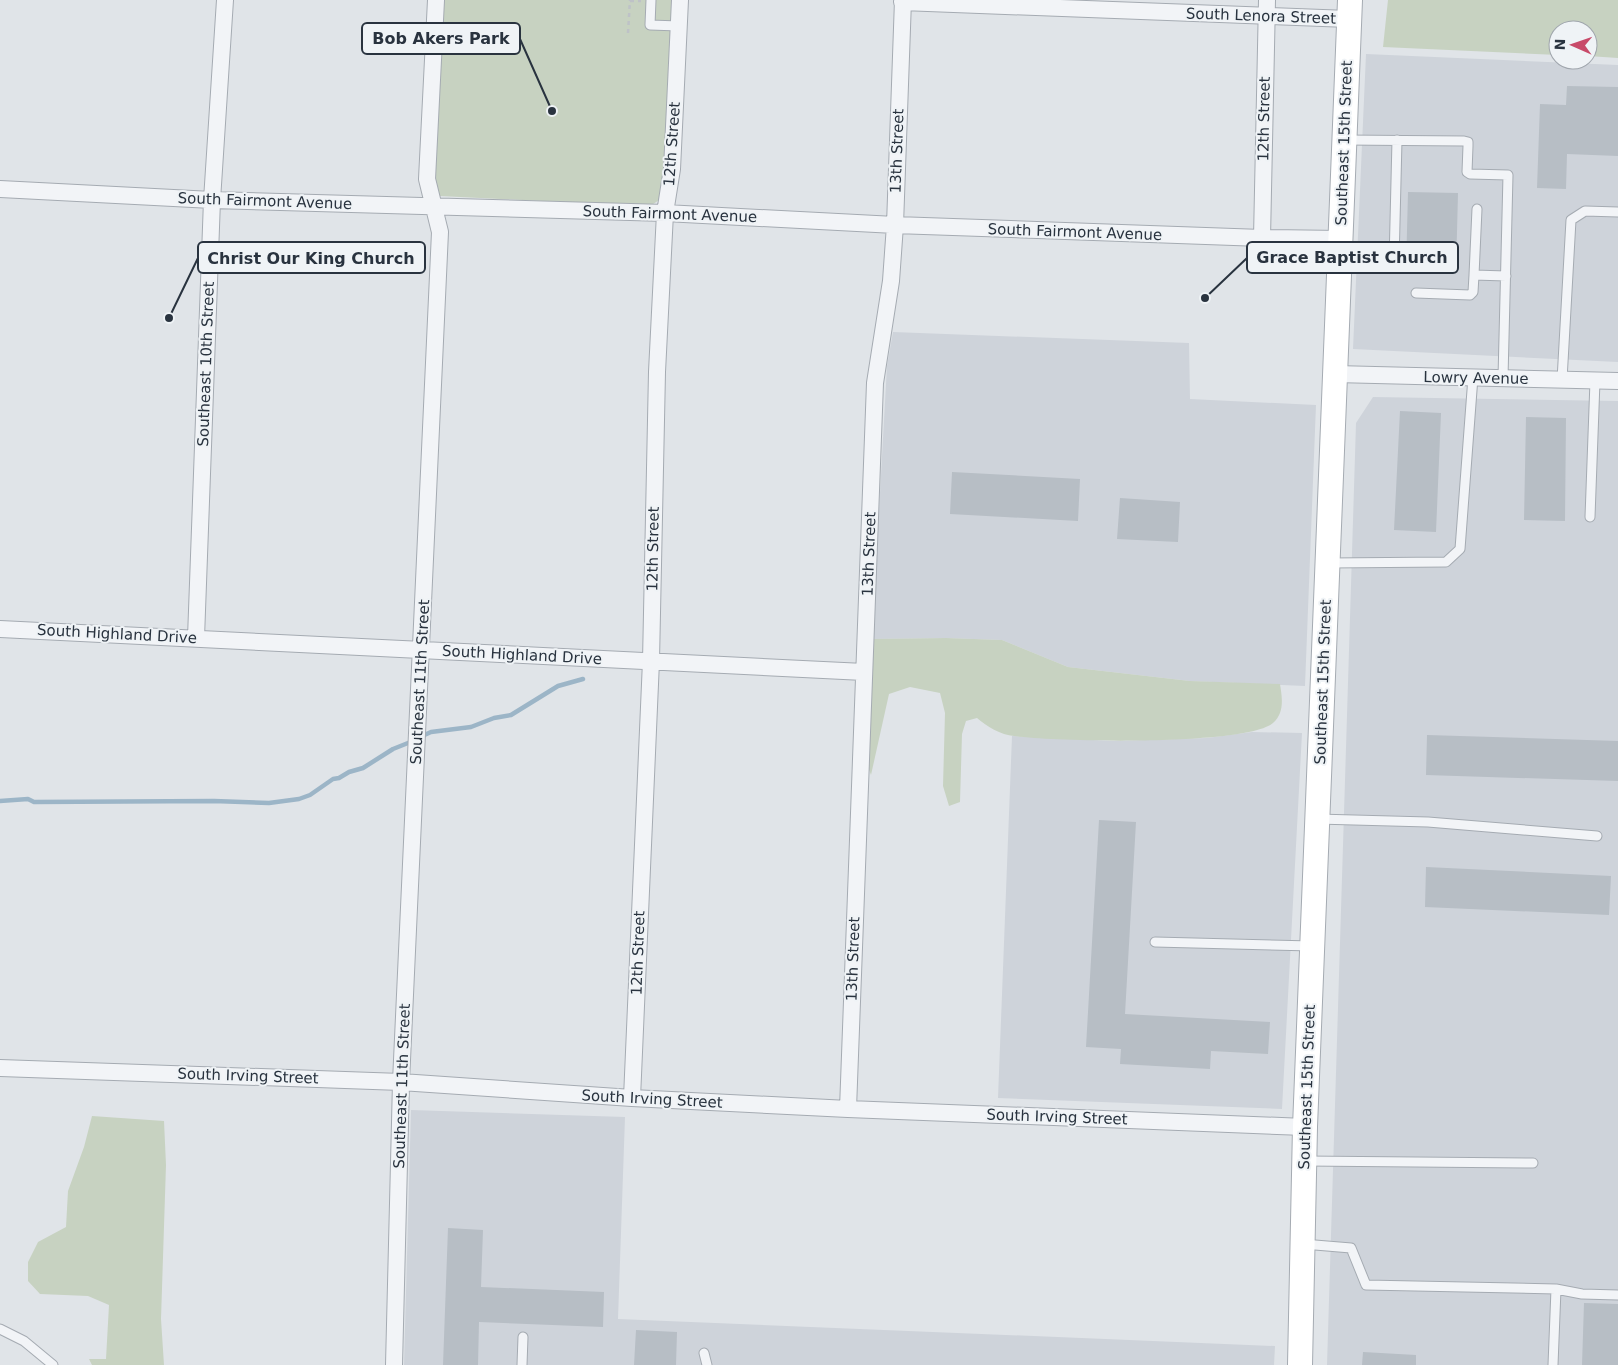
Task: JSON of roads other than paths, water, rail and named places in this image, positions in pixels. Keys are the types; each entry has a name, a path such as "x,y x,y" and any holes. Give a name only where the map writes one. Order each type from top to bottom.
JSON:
{"main road":[{"name":"Southeast 15th Street","path":"1300,1365 1305,1126 1349,10"}],"street":[{"name":"Southeast 10th Street","path":"196,638 212,200 225,0"},
{"name":"Southeast 11th Street","path":"394,1365 401,1082 440,232 428,179 436,0"},
{"name":"12th Street","path":"632,1098 651,661 657,372 665,213 672,170 680,0"},
{"name":"12th Street","path":"1262,238 1266,17 1268,0"},
{"name":"South Lenora Street","path":"902,1 1266,17 1349,10"},
{"name":"13th Street","path":"848,1109 875,383 891,281 895,225 902,1"},
{"name":"South Fairmont Avenue","path":"0,189 212,200 665,213 895,225 1340,239"},
{"name":"Lowry Avenue","path":"1335,374 1618,381"},
{"name":"South Highland Drive","path":"0,628 864,672"},
{"name":"South Irving Street","path":"0,1068 401,1082 632,1098 848,1109 1305,1126"}],"lane":[{"path":"651,0 650,25 679,26"},
{"path":"1344,140 1464,141 1468,142 1467,172 1470,174 1508,175 1503,378"},
{"path":"1394,263 1397,140"},
{"path":"1416,293 1470,295 1473,292 1477,209"},
{"path":"1562,380 1572,220 1585,211 1618,212"},
{"path":"1474,275 1506,276"},
{"path":"1327,563 1446,562 1460,549 1473,377"},
{"path":"1590,517 1595,381"},
{"path":"1317,818 1428,822 1597,836"},
{"path":"1155,942 1312,946"},
{"path":"1304,1161 1533,1162"},
{"path":"1303,1244 1351,1248 1366,1284 1556,1289 1582,1294 1618,1295"},
{"path":"1553,1365 1556,1289"},
{"path":"0,1329 24,1341 53,1365"},
{"path":"522,1365 523,1337"},
{"path":"704,1353 707,1365"}],"waterway":[{"path":"420,737 431,732 471,727 494,718 511,715 558,686 583,679"},
{"path":"0,801 28,799 34,802 214,801 269,803 299,799 310,795 333,779 363,768 393,749 413,741"}],"place":[{"name":"Bob Akers Park","path":"552,111"},
{"name":"Grace Baptist Church","path":"1205,298"},
{"name":"Christ Our King Church","path":"169,318"}]}
